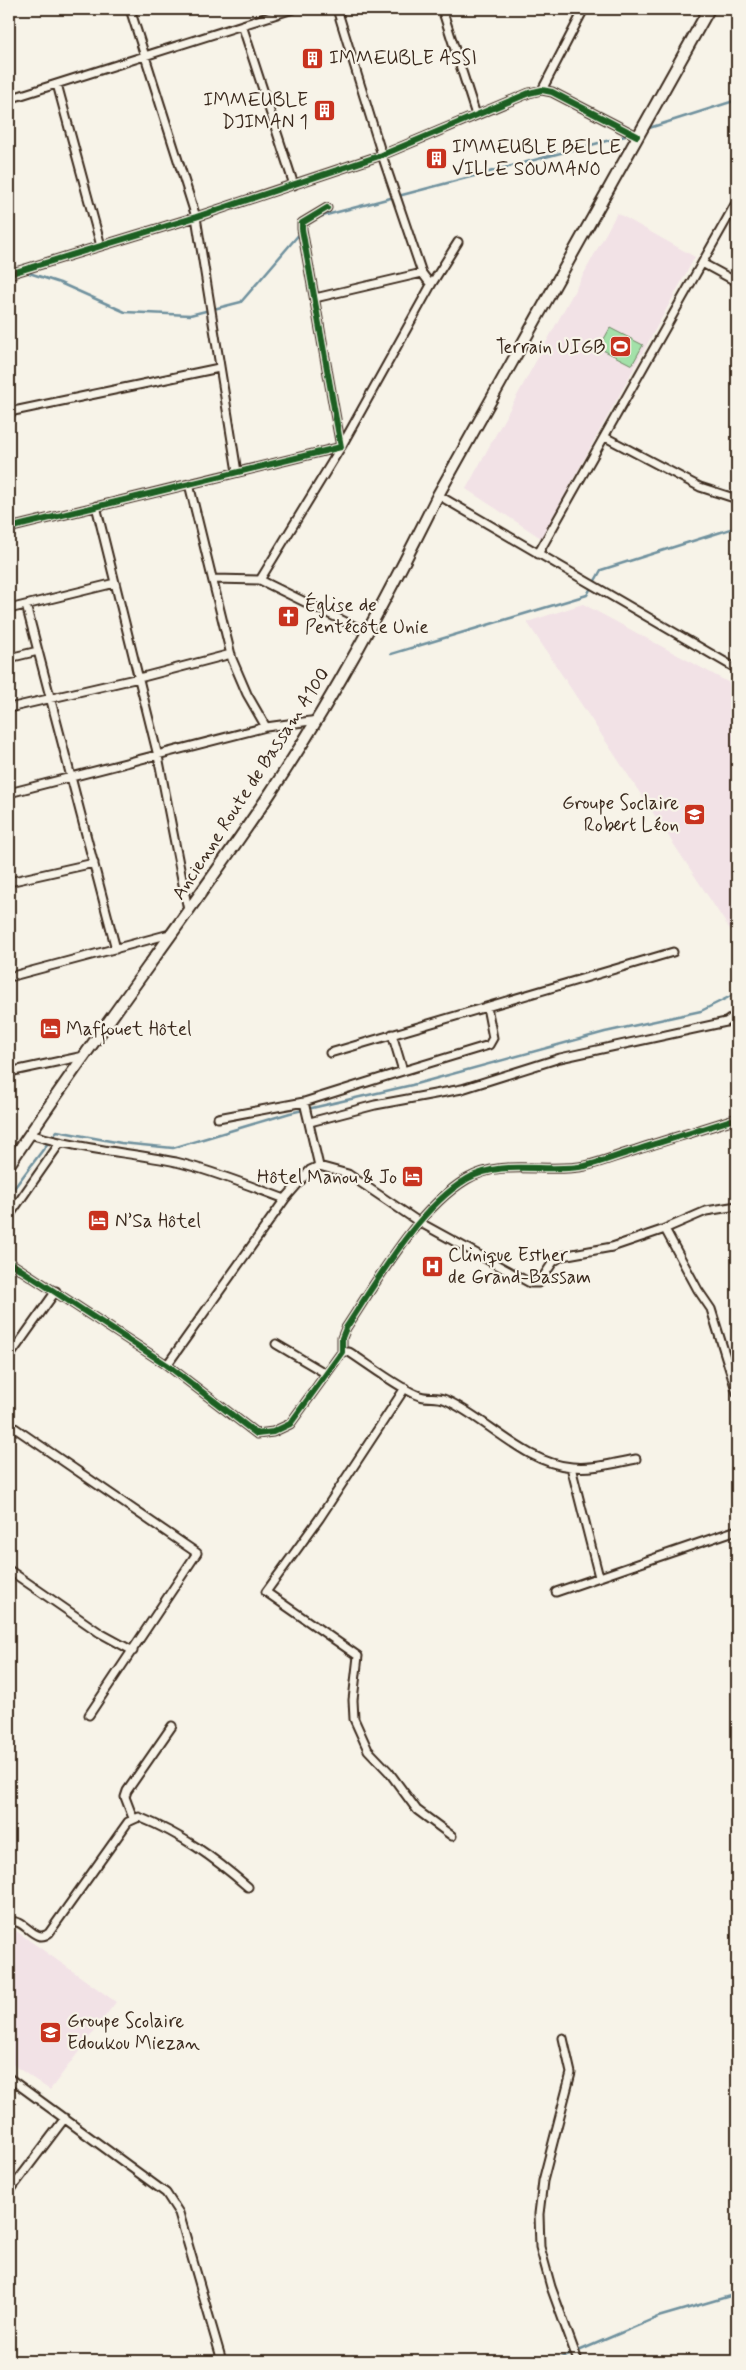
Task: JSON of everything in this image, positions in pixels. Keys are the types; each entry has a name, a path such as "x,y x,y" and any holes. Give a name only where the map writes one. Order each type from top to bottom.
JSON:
{"main road":[{"name":"Ancienne Route de Bassam A100","path":"9,1165 270,794 318,720 438,495 708,9"}],"street":[{"path":"130,9 196,217 237,472"},
{"path":"9,99 144,58 292,9"},
{"path":"338,9 382,155 422,273 431,285"},
{"path":"442,9 476,115"},
{"path":"542,90 584,9"},
{"path":"242,25 294,185"},
{"path":"57,84 101,246"},
{"path":"9,274 196,217 382,155 529,93 542,90 552,92 637,136"},
{"path":"538,554 737,202"},
{"path":"327,208 302,223 341,447"},
{"path":"260,580 341,447 431,285 458,242"},
{"path":"702,263 737,282"},
{"path":"315,298 422,273"},
{"path":"9,412 219,368"},
{"path":"605,437 700,487 736,499 737,491"},
{"path":"9,514 10,527 341,447"},
{"path":"189,484 231,654 247,694 266,727"},
{"path":"438,495 737,669"},
{"path":"96,506 158,756 188,910"},
{"path":"214,579 260,580 366,632"},
{"path":"9,609 115,584"},
{"path":"26,604 116,949"},
{"path":"9,658 38,651"},
{"path":"9,708 139,678 231,654"},
{"path":"9,793 266,727 318,720"},
{"path":"9,882 94,863"},
{"path":"9,977 170,934"},
{"path":"330,1053 673,952"},
{"path":"218,1118 304,1102 489,1045 493,1038 486,1007"},
{"path":"310,1122 375,1105 462,1089 560,1058 726,1022 737,1014"},
{"path":"392,1034 403,1071"},
{"path":"9,1072 84,1056"},
{"path":"304,1102 319,1166"},
{"path":"9,1262 167,1365 257,1434 262,1435 290,1424 325,1372 342,1352 342,1338 346,1328 419,1222 447,1192 482,1171 527,1167 557,1170 586,1166 737,1118"},
{"path":"30,1134 60,1143 176,1162 212,1172 285,1200"},
{"path":"9,1216 60,1143"},
{"path":"167,1365 285,1200 310,1170 319,1166 348,1174 419,1222 530,1284 539,1283 553,1262 562,1256 612,1247 665,1229 706,1211 737,1206"},
{"path":"665,1229 694,1282 712,1309 737,1393"},
{"path":"9,1357 56,1291"},
{"path":"276,1344 325,1372"},
{"path":"342,1352 349,1352 420,1396 444,1399 472,1415 516,1446 550,1462 571,1467 597,1467 636,1459"},
{"path":"405,1388 319,1520 266,1592 358,1656 353,1700 354,1719 368,1750 390,1772 417,1810 452,1836"},
{"path":"9,1424 196,1552 89,1715"},
{"path":"571,1467 599,1577"},
{"path":"556,1592 737,1530"},
{"path":"9,1570 100,1633 132,1651"},
{"path":"133,1818 125,1797 127,1791 172,1726"},
{"path":"9,1922 20,1922 38,1936 45,1936 49,1933 133,1818 139,1817 172,1831 219,1862 248,1887"},
{"path":"563,2038 572,2072 543,2181 539,2222 540,2247 551,2287 578,2361"},
{"path":"9,2078 158,2187 172,2202 179,2214 222,2361"},
{"path":"9,2192 65,2118"}],"shaded area":[{"path":"617,213 695,257 541,538 466,489"},
{"name":"Groupe Soclaire Robert Léon","path":"583,604 737,687 737,940 527,622"},
{"name":"Groupe Scolaire Edoukou Miezan","path":"12,1928 116,2002 50,2090 9,2062 9,1933"}],"green space":[{"name":"Terrain UIGB","path":"610,328 643,345 632,365 599,348"}],"waterway":[{"path":"646,129 737,100"},
{"path":"315,218 629,135"},
{"path":"23,271 60,283 125,312 190,315 241,302 301,232"},
{"path":"9,267 18,270"},
{"path":"391,654 587,595 601,570 737,527"},
{"path":"9,1195 57,1131 121,1143 173,1148 290,1113 412,1085 605,1032 701,1011 737,993"},
{"path":"555,2361 658,2317 737,2294"}],"cycle path":[{"path":"9,274 196,217 382,155 529,93 542,90 552,92 637,136"},
{"path":"9,528 341,447 302,229 302,223 327,208"},
{"path":"9,1262 167,1365 257,1434 273,1432 290,1424 342,1352 342,1338 346,1328 415,1226 449,1192 467,1179 495,1169 585,1166 737,1118"}],"place":[{"name":"IMMEUBLE ASSI","path":"313,58"},
{"name":"IMMEUBLE DJIMAN 1","path":"324,111"},
{"name":"IMMEUBLE BELLE VILLE SOUMANO","path":"436,158"},
{"name":"Terrain UIGB","path":"621,347"},
{"name":"Église de Pentécôte Unie","path":"289,616"},
{"name":"Groupe Soclaire Robert Léon","path":"695,814"},
{"name":"Maffouet Hôtel","path":"50,1029"},
{"name":"Hôtel Manou & Jo","path":"413,1177"},
{"name":"N’Sa Hôtel","path":"99,1221"},
{"name":"Clinique Esther de Grand-Bassam","path":"432,1266"},
{"name":"Groupe Scolaire Edoukou Miezan","path":"51,2032"}]}
